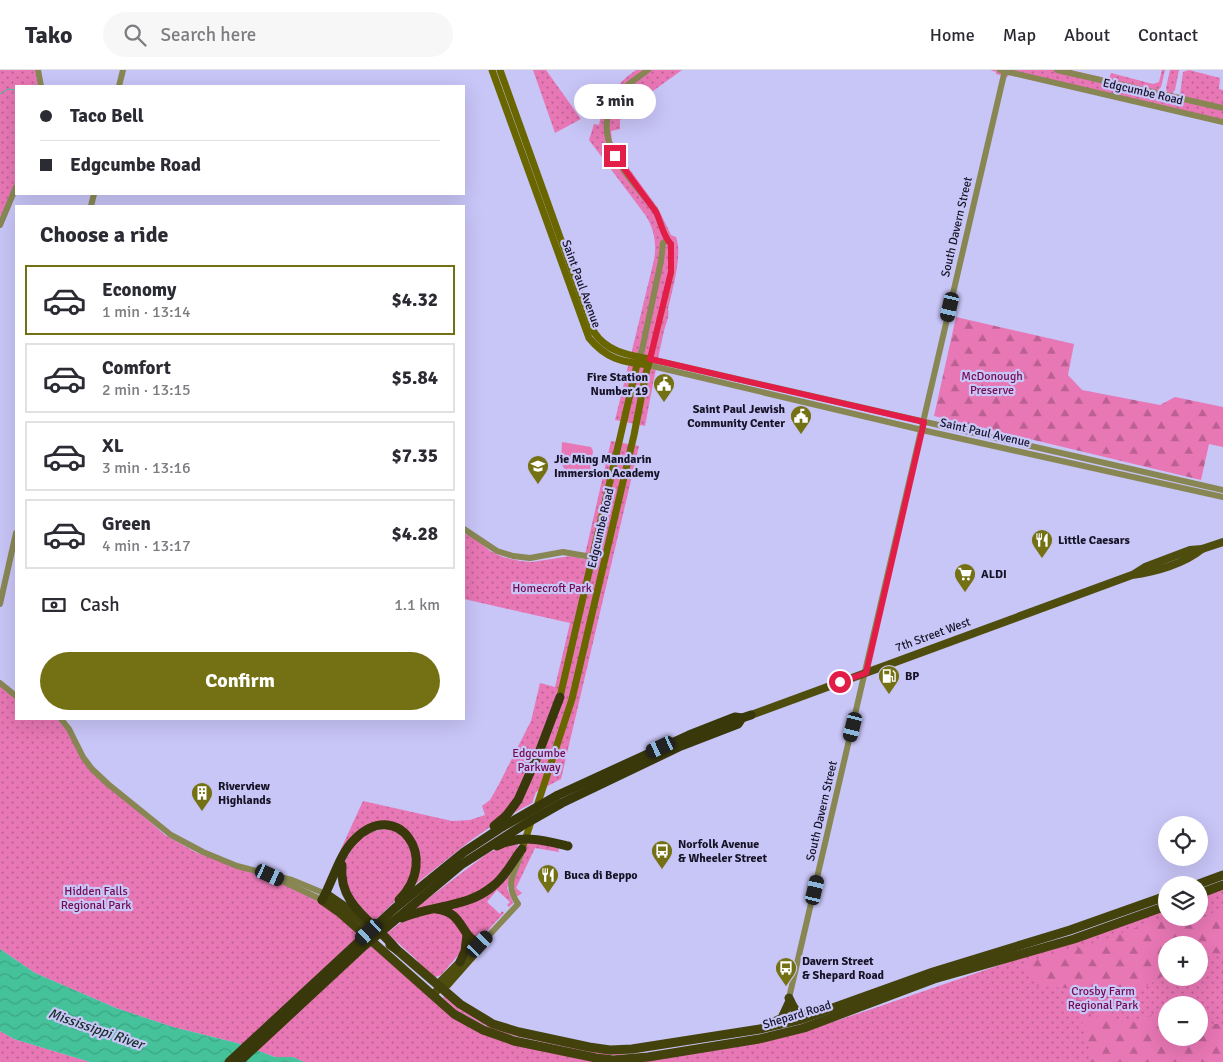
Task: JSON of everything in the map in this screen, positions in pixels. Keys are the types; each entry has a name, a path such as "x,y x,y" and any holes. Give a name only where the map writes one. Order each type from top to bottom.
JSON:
{"highway":[{"path":"229,1062 362,944 391,923 461,865 479,847 490,830 506,816 518,800 538,755 560,697"},
{"path":"380,922 427,881 479,847 562,803 666,752 738,724 747,717"},
{"path":"239,1062 362,944 380,922 402,897 412,879 416,861 412,842 406,833 397,828 386,826 375,827 365,831 349,846 324,897 360,921 390,947"},
{"path":"479,847 521,838 535,838 568,846"},
{"path":"391,923 430,908 463,902 489,890 507,872 522,849"},
{"path":"342,859 341,876 346,895 360,921"},
{"path":"1208,881 1223,875"},
{"path":"1208,891 1223,885"},
{"name":"Shepard Road","path":"390,947 473,1013 501,1027 596,1048 632,1050 760,1029 793,1026 815,1015 933,972 1070,930 1158,899"},
{"path":"430,908 440,909 453,914 467,934 480,944"},
{"name":"Shepard Road","path":"390,947 433,995 454,1014 468,1023 498,1036 596,1058 613,1060 648,1057 759,1039 934,979 1074,939 1158,909"},
{"path":"460,962 465,950 467,934"},
{"path":"789,1000 794,1011 798,1014 815,1015"},
{"path":"760,1029 780,1019 789,1000"}],"main road":[{"name":"Saint Paul Avenue","path":"492,70 588,338 597,348 609,356 649,362"},
{"name":"Saint Paul Avenue","path":"500,70 594,332 602,342 612,349 638,360"},
{"name":"Edgcumbe Road","path":"560,697 638,360"},
{"name":"Edgcumbe Road","path":"522,849 572,699 634,435 649,362"},
{"name":"7th Street West","path":"747,717 1132,575 1148,573 1194,556 1202,549 1223,542"},
{"path":"440,987 447,986 477,951 480,944"},
{"path":"433,995 440,987 441,981 460,962"}],"street":[{"path":"38,70 41,85"},
{"path":"119,85 123,70"},
{"name":"Edgcumbe Road","path":"648,70 620,92 609,111 606,132 611,149 656,212 661,221 666,240 671,244 671,272 649,362"},
{"name":"Edgcumbe Road","path":"1003,70 1223,122"},
{"name":"South Davern Street","path":"793,1026 789,1000 924,422 1003,70"},
{"name":"Edgcumbe Road","path":"1056,70 1223,108"},
{"path":"0,226 15,189"},
{"name":"Edgcumbe Road","path":"638,360 661,261 663,243 666,240"},
{"name":"Saint Paul Avenue","path":"649,362 1223,490"},
{"name":"Saint Paul Avenue","path":"649,362 694,378 1223,497"},
{"path":"465,530 497,551 513,556 530,558 563,552 592,557"},
{"path":"0,604 15,537"},
{"path":"0,683 15,695"},
{"path":"62,720 69,729 84,757 100,777 171,835 203,852 238,866 270,875 324,897"},
{"name":"Edgcumbe Road","path":"480,944 518,904 512,895 510,884 522,849"},
{"path":"460,962 480,944"}],"green space":[{"path":"0,70 35,70 38,85 15,85 15,183 0,217"},
{"path":"533,70 546,70 581,119 555,133"},
{"path":"636,70 682,70 646,96 620,120 620,129 611,131 612,141 617,152 658,208 671,235 676,237 678,244 676,273 645,426 615,420 654,260 654,237 646,216 589,140 594,124 599,125 604,107 616,87"},
{"path":"990,70 1070,70 1109,79 1111,73 1153,84 1159,82 1162,70 1165,70 1159,90 1167,92 1166,88 1170,70 1179,70 1175,90 1172,93 1180,95 1183,72 1189,70 1220,78 1219,89 1223,90 1223,124 1009,75 1007,77"},
{"name":"McDonough Preserve","path":"956,317 1074,344 1068,375 1082,390 1160,405 1175,397 1223,407 1223,447 1209,444 1201,480 934,416"},
{"path":"611,441 639,446 561,779 536,792 532,803 496,823 470,841 412,887 418,867 402,828 363,829 323,888 363,801 452,821 470,820 485,815 482,806 490,800 531,721 540,683 555,687 570,623 465,599 465,534 471,535 490,551 503,557 520,561 532,562 571,556 584,559"},
{"path":"562,442 591,447 593,451 589,477 566,472 561,463"},
{"name":"Hidden Falls Regional Park","path":"0,683 15,695 15,720 58,720 72,736 87,764 165,835 197,853 283,884 323,904 479,1032 605,1062 304,1062 293,1057 275,1057 237,1043 173,1027 116,1008 35,973 0,949"},
{"path":"390,828 409,841 414,864 405,889 374,921 348,892 344,863 356,842 369,832"},
{"path":"520,840 514,855 498,879 470,897 414,909 488,853"},
{"path":"528,840 558,847 559,852 535,848 516,888 522,893 518,896 516,895 513,882"},
{"path":"512,871 507,888 513,903 509,907 507,905 510,902 497,890 487,902 500,914 502,911 504,913 478,941 450,910 451,907 461,905"},
{"name":"Crosby Farm Regional Park","path":"1223,888 1223,1062 628,1062 792,1035 1158,911 1158,926 1208,926 1208,893"},
{"path":"1223,908 1223,954 1208,954 1208,936 1158,936 1158,979 1131,993 1110,996 1076,989 1038,986 1024,964 1088,945 1158,920 1158,926 1208,926 1208,915"},
{"path":"431,911 454,918 464,937 460,953 441,975 435,977 387,933 404,920"},
{"path":"444,996 508,1032 642,1052 603,1055 497,1032 456,1010 443,998"},
{"path":"1076,999 1084,1001 1090,1006 1091,1019 1096,1021 1100,1010 1106,1010 1114,1022 1137,1021 1152,1015 1158,1017 1152,1028 1158,1032 1158,1046 1208,1046 1208,1024 1223,1024 1223,1062 1089,1062 1089,1048"},
{"path":"0,1031 14,1039 90,1062 0,1062"}],"water":[{"name":"Mississippi River","path":"0,949 35,973 116,1008 173,1027 237,1043 275,1057 293,1057 304,1062 90,1062 14,1039 0,1031"}],"waterway":[{"path":"0,94 8,89 15,90"}],"place":[{"name":"Fire Station Number 19","path":"664,403"},
{"name":"Saint Paul Jewish Community Center","path":"801,435"},
{"name":"Jie Ming Mandarin Immersion Academy","path":"538,485"},
{"name":"Little Caesars","path":"1042,559"},
{"name":"ALDI","path":"965,593"},
{"name":"BP","path":"889,695"},
{"name":"Riverview Highlands","path":"202,812"},
{"name":"Norfolk Avenue & Wheeler Street","path":"662,870"},
{"name":"Buca di Beppo","path":"548,894"},
{"name":"Davern Street & Shepard Road","path":"786,987"}],"route":[{"path":"615,156 656,212 661,221 666,240 671,244 671,272 650,359 924,422 866,673 840,682"}],"park label":[{"name":"Homecroft Park","path":"552,588"},
{"name":"Edgcumbe Parkway","path":"539,760"}]}
